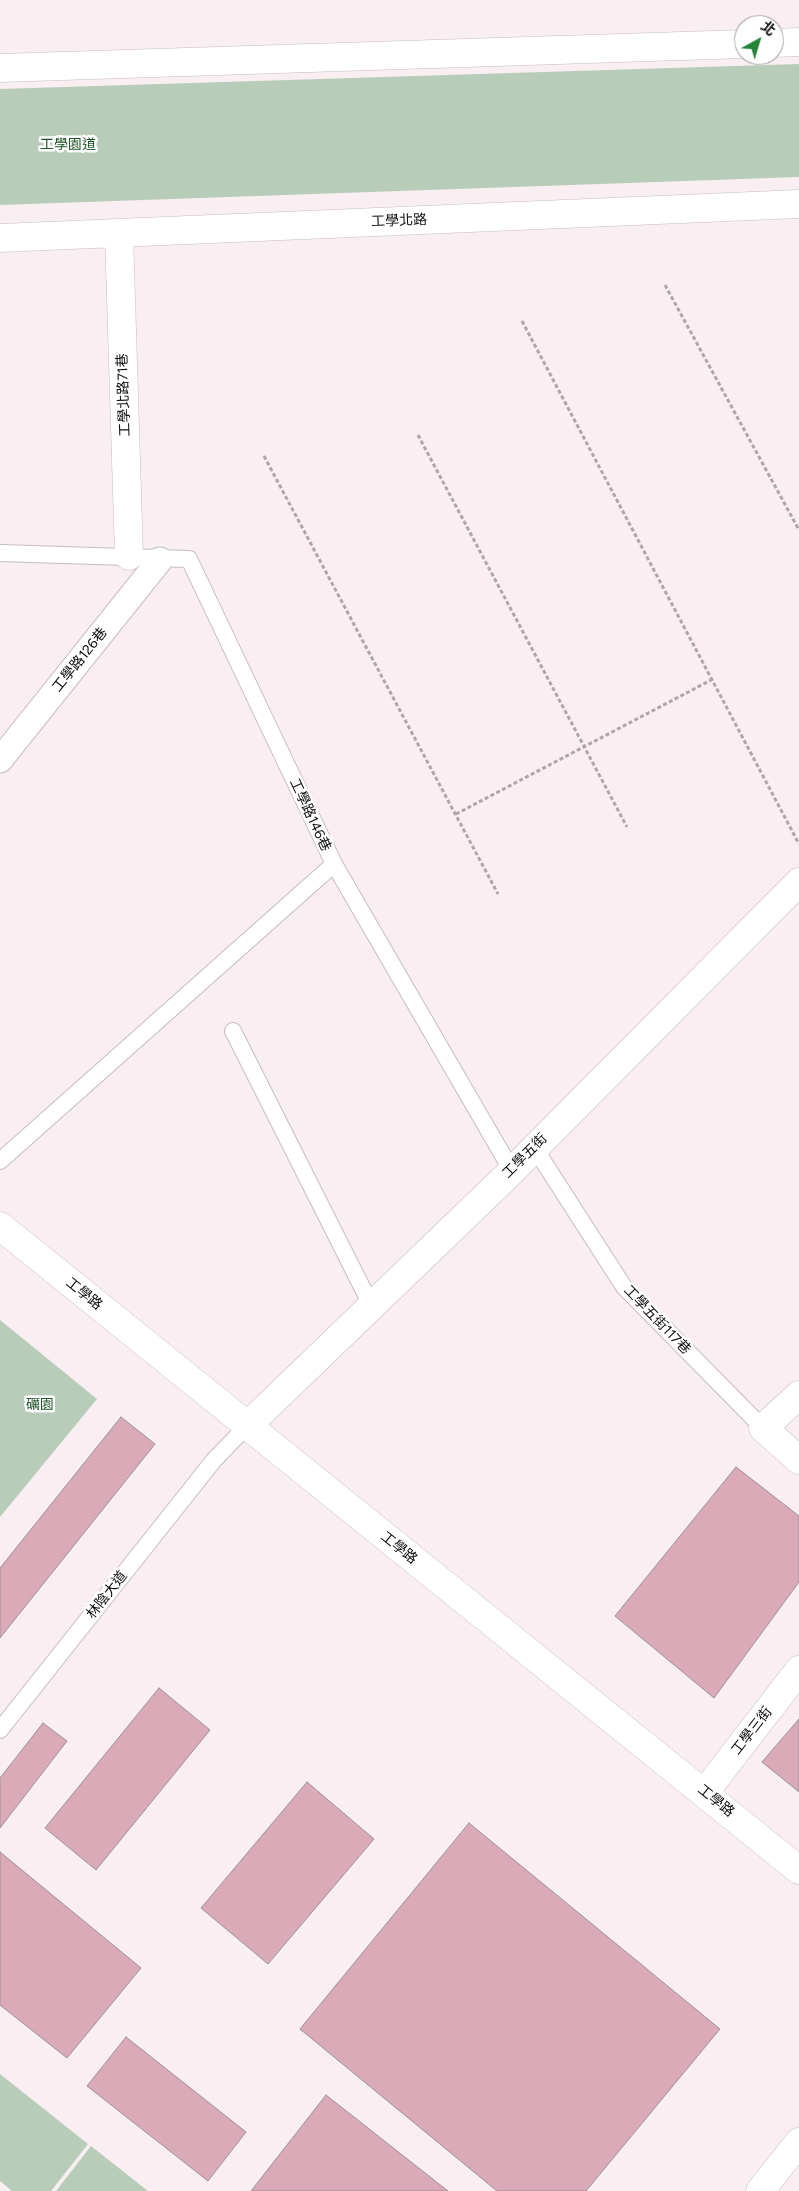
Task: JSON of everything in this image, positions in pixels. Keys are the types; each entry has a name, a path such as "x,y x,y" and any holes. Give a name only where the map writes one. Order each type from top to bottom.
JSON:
{"street":[{"path":"784,43 799,42"},
{"path":"0,68 734,44"},
{"name":"工學北路","path":"0,238 799,204"},
{"name":"工學北路71巷","path":"119,233 129,556"},
{"name":"工學路126巷","path":"0,760 160,560"},
{"name":"工學五街","path":"247,1426 512,1170 799,882"},
{"name":"工學路","path":"0,1226 705,1792 799,1870"},
{"path":"799,1395 763,1428 799,1460"},
{"name":"工學三街","path":"705,1792 799,1670"},
{"path":"760,2191 799,2142"}],"lane":[{"name":"工學路146巷","path":"0,553 129,556 160,560 189,559 334,864 0,1161"},
{"path":"334,864 512,1170"},
{"path":"234,1031 371,1305"},
{"name":"工學五街117巷","path":"534,1148 624,1287 763,1428"},
{"name":"林陰大道","path":"0,1730 214,1460 247,1426"}],"path":[{"path":"665,286 799,530"},
{"path":"522,321 799,844"},
{"path":"418,436 627,827"},
{"path":"264,456 498,894"},
{"path":"456,814 713,679"}],"green space":[{"name":"工學園道","path":"799,64 799,177 0,205 0,89"},
{"name":"礪園","path":"0,1320 97,1399 0,1517"},
{"path":"0,2074 88,2144 51,2191 12,2191 0,2181"},
{"path":"91,2146 148,2191 56,2191"}],"building":[{"path":"121,1417 155,1444 0,1638 0,1568"},
{"path":"736,1467 799,1516 799,1582 714,1698 615,1616"},
{"path":"159,1688 210,1730 96,1870 45,1828"},
{"path":"799,1719 799,1792 762,1762"},
{"path":"43,1723 67,1741 0,1828 0,1778"},
{"path":"307,1782 374,1839 268,1964 201,1908"},
{"path":"469,1823 720,2029 586,2191 497,2191 300,2029"},
{"path":"0,1852 141,1968 67,2058 0,2005"},
{"path":"126,2037 246,2132 208,2181 87,2086"},
{"path":"326,2095 448,2191 251,2191"}]}
